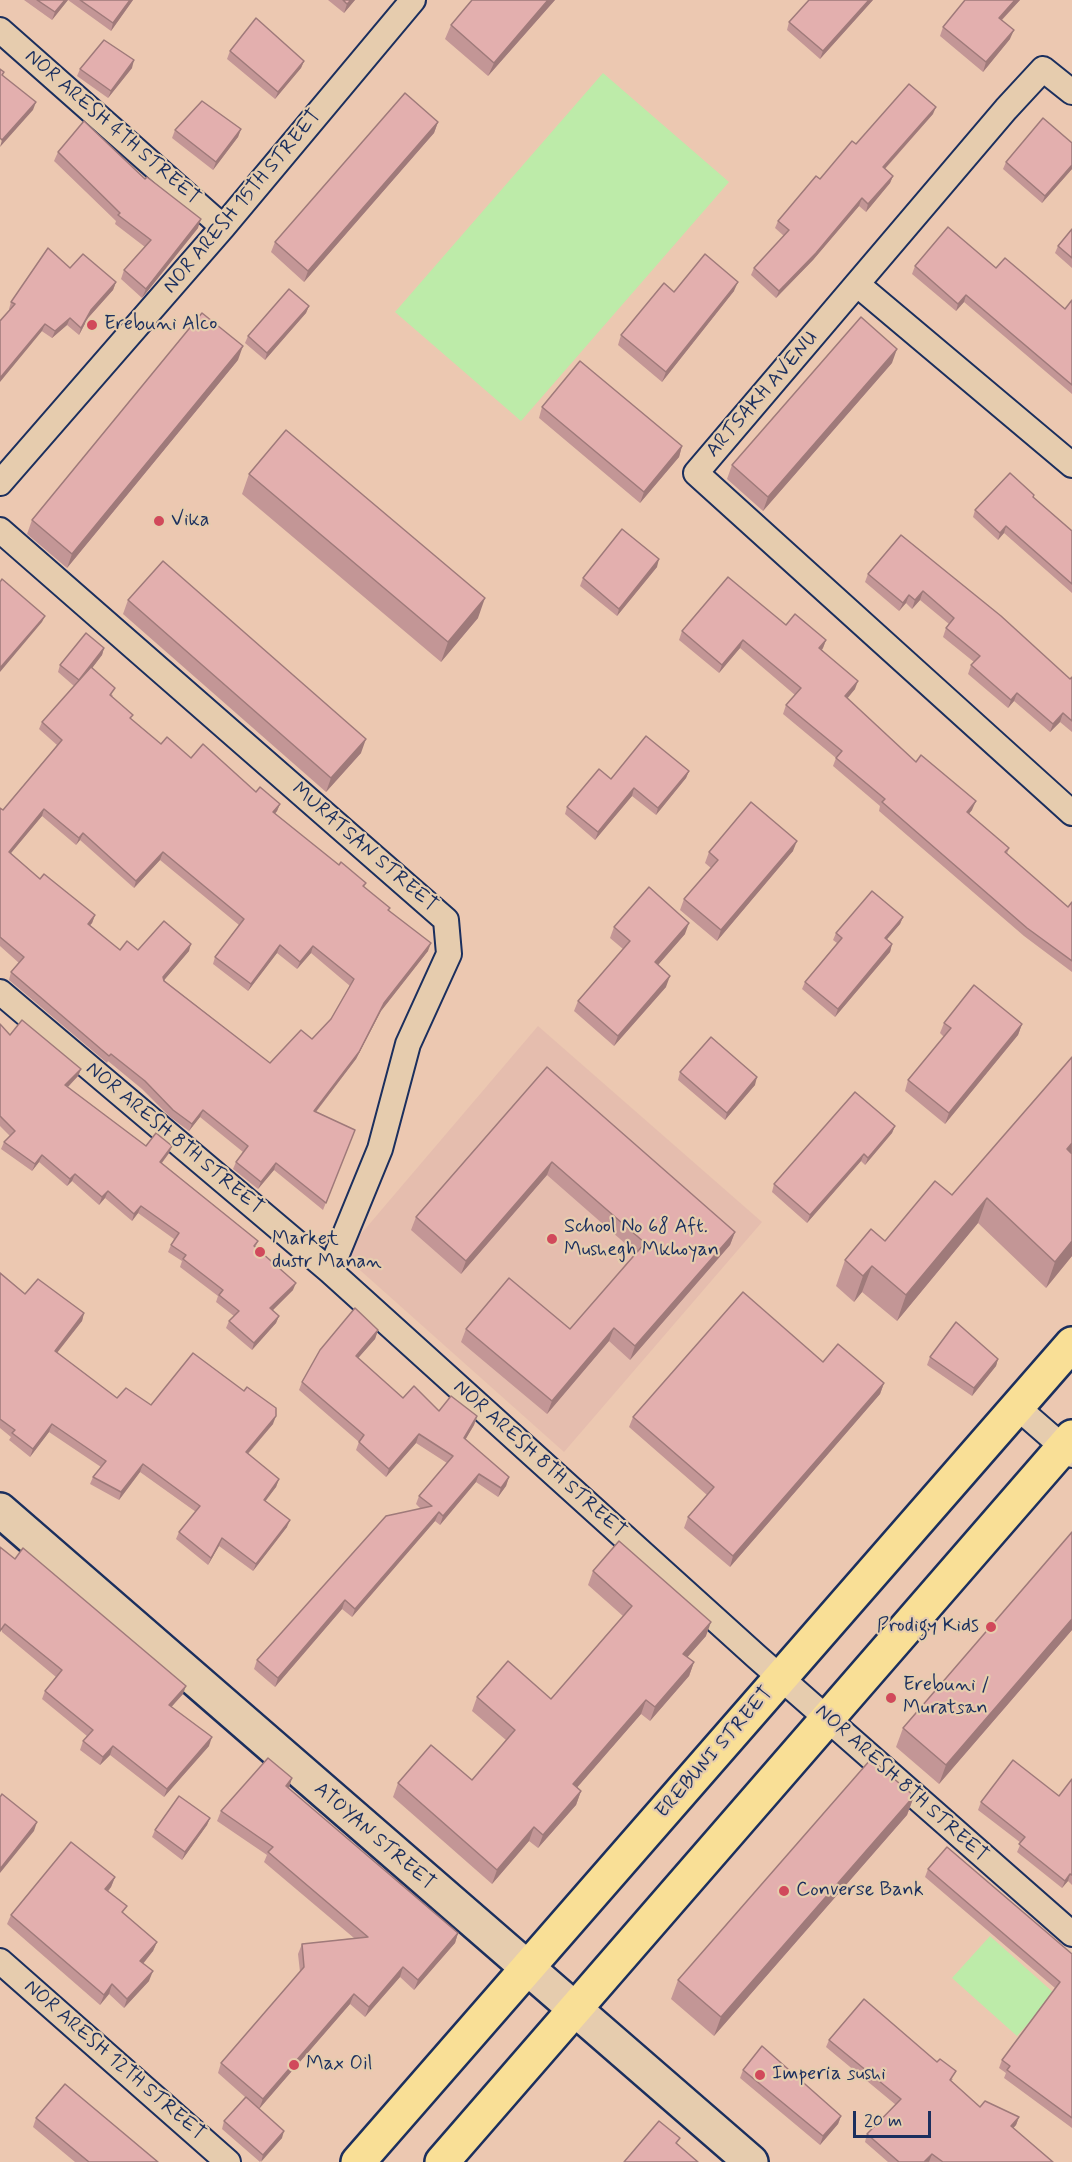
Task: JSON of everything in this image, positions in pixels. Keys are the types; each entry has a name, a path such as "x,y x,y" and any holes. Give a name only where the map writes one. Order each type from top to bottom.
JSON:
{"main road":[{"name":"EREBUNI STREET","path":"358,2162 1072,1344"},
{"path":"442,2162 827,1719 1069,1446"},
{"name":"ATOYAN STREET","path":"0,1510 525,1969 751,2162"}],"street":[{"name":"NOR ARESH 15TH STREET","path":"0,483 224,227 413,0"},
{"name":"NOR ARESH 4TH STREET","path":"0,30 224,227"},
{"name":"ARTSAKH AVENU","path":"1072,92 1043,69 1006,109 696,473 1072,813"},
{"path":"858,285 1072,465"},
{"name":"MURATSAN STREET","path":"0,530 446,920 449,954 408,1044 380,1149 330,1271"},
{"name":"NOR ARESH 8TH STREET","path":"0,992 330,1271 827,1719 1072,1934"},
{"path":"1017,1407 1069,1446"},
{"name":"NOR ARESH 12TH STREET","path":"0,1961 228,2162"}],"shaded area":[{"name":"School No 68 Aft. Mushegh Mkhoyan","path":"538,1026 762,1222 564,1452 343,1255"}],"green space":[{"path":"603,73 729,182 521,421 395,312"},
{"path":"990,1936 1055,1994 1017,2036 952,1978"}],"building":[{"path":"37,0 65,0 55,12"},
{"path":"80,0 130,0 113,23"},
{"path":"472,0 548,0 494,63 451,25"},
{"path":"809,0 869,0 823,51 789,22"},
{"path":"965,0 1015,0 999,18 1014,30 986,62 943,27"},
{"path":"256,18 304,61 278,92 230,51"},
{"path":"104,40 134,60 111,91 80,69"},
{"path":"0,69 4,72 2,75 36,102 2,140 0,138"},
{"path":"909,84 936,107 883,167 893,176 868,204 862,198 816,253 779,291 754,268 789,230 778,221 816,176 820,179 852,141 856,144"},
{"path":"405,93 438,122 308,271 275,242"},
{"path":"202,101 241,129 216,162 175,130"},
{"path":"1043,118 1072,143 1072,165 1045,196 1006,162"},
{"path":"84,121 145,179 147,177 201,219 146,289 124,270 151,240 118,215 120,213 58,152"},
{"path":"948,227 996,268 1005,258 1065,309 1072,300 1072,385 966,295 958,304 915,266"},
{"path":"1072,229 1072,258 1058,246"},
{"path":"48,248 70,268 83,254 116,282 91,310 81,328 70,318 55,331 45,324 0,378 0,321 15,304 11,302"},
{"path":"705,254 738,282 666,372 621,335 664,283 674,292"},
{"path":"289,289 309,306 267,353 248,336"},
{"path":"202,313 243,346 72,554 32,520"},
{"path":"861,317 897,349 768,497 732,465"},
{"path":"580,361 682,446 644,492 542,407"},
{"path":"286,430 485,598 448,642 249,474"},
{"path":"1010,473 1034,495 1033,497 1072,531 1072,584 1006,526 1000,533 975,510"},
{"path":"622,529 659,559 619,609 583,578"},
{"path":"901,535 1001,616 1070,679 1072,677 1072,721 1063,713 1053,724 1017,693 1011,700 971,665 980,656 946,628 954,618 923,591 915,600 909,595 903,603 868,574"},
{"path":"163,561 366,739 331,778 128,600"},
{"path":"728,577 786,625 795,614 826,640 819,648 858,681 845,696 916,762 921,755 976,801 967,812 1009,848 1005,852 1068,907 1072,902 1072,961 1027,928 882,802 885,799 836,758 842,751 786,705 801,688 743,640 722,665 682,631"},
{"path":"2,579 45,616 0,668 0,582"},
{"path":"86,633 104,648 79,680 60,665"},
{"path":"91,667 115,688 110,695 133,715 130,718 161,744 167,737 191,758 203,744 256,792 260,787 280,804 273,812 339,865 341,862 366,883 363,886 390,908 388,910 431,943 384,1003 359,1052 314,1111 355,1130 326,1203 276,1163 261,1182 236,1162 248,1146 203,1110 192,1124 173,1110 145,1081 111,1054 109,1056 11,972 24,957 0,937 0,808 3,810 62,740 42,722","holes":["44,809 79,838 83,833 136,881 163,852 244,919 215,957 251,984 280,945 300,962 313,946 354,979 331,1019 312,1039 301,1030 270,1063 164,981 163,977 191,944 164,921 138,950 127,941 120,950 88,924 95,915 44,874 40,879 9,852"]},
{"path":"646,736 689,771 658,808 634,788 598,832 567,807 599,769 611,779"},
{"path":"751,802 797,841 721,930 684,899 718,860 709,852"},
{"path":"649,887 689,923 655,962 670,976 618,1036 578,1001 630,941 614,927"},
{"path":"872,891 903,917 885,938 892,944 838,1009 805,982 842,938 836,933"},
{"path":"974,985 1022,1024 949,1113 908,1080 951,1028 944,1023"},
{"path":"22,1020 81,1069 65,1085 146,1146 156,1133 172,1146 160,1162 258,1241 254,1246 296,1283 270,1308 279,1316 254,1343 229,1321 239,1311 219,1295 223,1290 183,1259 186,1255 171,1245 179,1233 141,1206 134,1214 108,1191 102,1197 75,1174 70,1179 42,1155 35,1164 4,1142 15,1131 0,1116 0,1024 10,1035"},
{"path":"711,1037 757,1077 727,1113 680,1072"},
{"path":"1072,1057 1072,1143 1067,1149 1072,1154 1072,1241 1055,1262 987,1198 906,1295 872,1266 863,1276 845,1260 871,1229 885,1241 935,1181 952,1195"},
{"path":"547,1067 735,1232 635,1346 614,1328 552,1401 466,1329 509,1278 570,1329 645,1243 552,1162 466,1261 416,1217"},
{"path":"855,1092 895,1126 868,1158 864,1154 810,1215 774,1184"},
{"path":"0,1273 25,1294 38,1279 84,1313 55,1351 117,1398 126,1388 151,1405 193,1353 244,1391 247,1387 276,1408 276,1416 246,1452 279,1479 264,1500 290,1520 256,1564 222,1538 211,1558 179,1532 200,1506 143,1464 121,1492 93,1477 106,1461 52,1424 33,1449 12,1433 15,1430 0,1419"},
{"path":"743,1292 823,1362 838,1344 884,1383 733,1556 688,1517 714,1487 633,1417"},
{"path":"355,1308 378,1330 356,1356 403,1398 414,1386 439,1411 451,1396 477,1416 464,1438 509,1477 501,1488 479,1474 443,1516 439,1512 355,1609 345,1600 278,1678 257,1660 386,1516 432,1506 419,1496 453,1456 419,1434 389,1469 359,1442 364,1435 302,1382 320,1350"},
{"path":"956,1322 998,1359 974,1388 930,1357"},
{"path":"1072,1532 1072,1619 946,1765 903,1728"},
{"path":"619,1541 711,1622 683,1654 694,1662 655,1707 646,1700 573,1784 581,1791 543,1835 534,1827 497,1870 398,1783 431,1745 472,1780 515,1730 477,1697 508,1661 551,1699 632,1606 593,1571"},
{"path":"0,1547 15,1559 23,1548 186,1686 169,1705 212,1737 167,1789 113,1746 103,1757 83,1741 93,1730 45,1691 62,1670 5,1624 0,1631"},
{"path":"268,1758 292,1778 286,1786 458,1933 418,1980 403,1967 369,2007 354,1994 263,2099 221,2063 304,1967 302,1944 368,1937 268,1852 273,1847 221,1811"},
{"path":"871,1759 914,1796 721,2017 678,1980"},
{"path":"1013,1760 1059,1796 1072,1779 1072,1875 1070,1874 1065,1881 1019,1844 1025,1837 981,1802"},
{"path":"2,1794 37,1822 0,1869 0,1797"},
{"path":"179,1796 210,1818 185,1852 155,1830"},
{"path":"71,1842 115,1877 105,1889 127,1906 122,1912 157,1942 140,1961 153,1971 127,1999 112,1984 104,1995 11,1915"},
{"path":"947,1847 1072,1954 1072,2118 1007,2070 1010,2066 1002,2060 1060,1982 928,1869"},
{"path":"864,1999 937,2062 940,2059 956,2071 950,2080 980,2107 985,2101 1019,2117 1011,2126 1053,2162 943,2162 932,2154 924,2162 899,2162 867,2134 901,2099 829,2040"},
{"path":"762,2046 841,2116 823,2136 743,2070"},
{"path":"65,2084 158,2162 89,2162 36,2118"},
{"path":"246,2097 284,2131 263,2155 224,2121"},
{"path":"659,2121 680,2138 676,2143 698,2162 624,2162"}],"place":[{"name":"Erebuni Alco","path":"92,325"},
{"name":"Vika","path":"159,521"},
{"name":"School No 68 Aft. Mushegh Mkhoyan","path":"552,1239"},
{"name":"Market dustr Manan","path":"260,1252"},
{"name":"Prodigy Kids","path":"991,1627"},
{"name":"Erebuni / Muratsan","path":"891,1698"},
{"name":"Converse Bank","path":"784,1891"},
{"name":"Max Oil","path":"294,2065"},
{"name":"Imperia sushi","path":"760,2075"}]}
